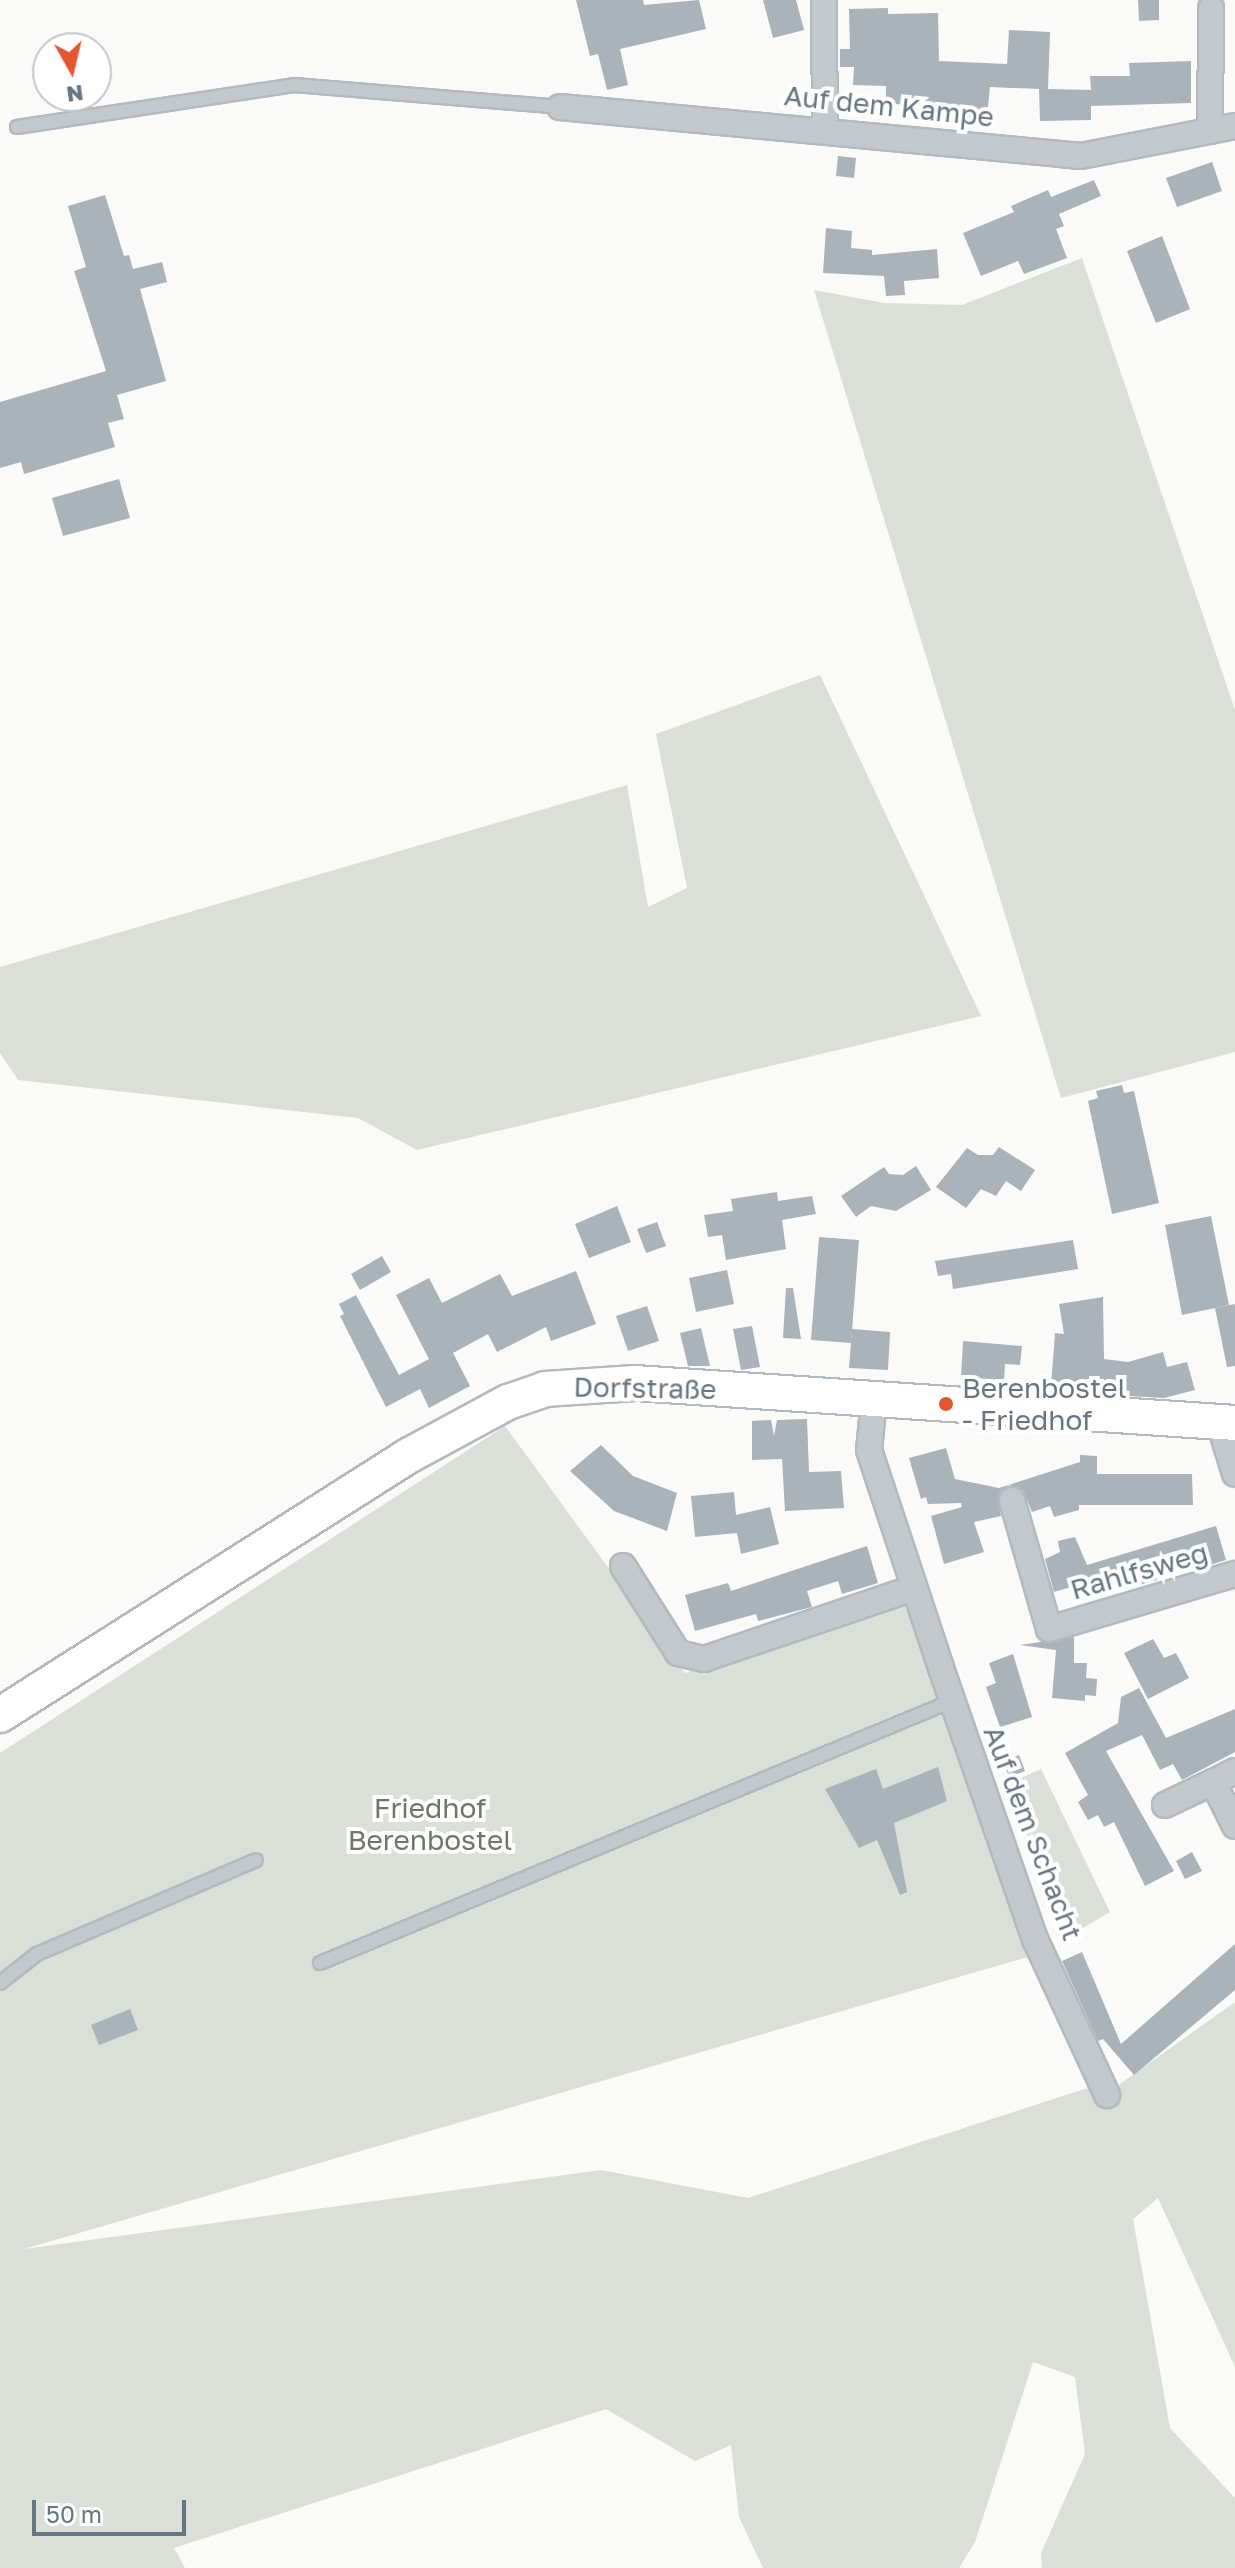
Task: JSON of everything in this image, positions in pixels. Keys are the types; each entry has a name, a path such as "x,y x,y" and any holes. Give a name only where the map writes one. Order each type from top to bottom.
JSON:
{"street":[{"path":"824,0 825,128"},
{"path":"1210,131 1211,8"},
{"name":"Auf dem Kampe","path":"560,107 825,128 1081,156 1235,126"},
{"name":"Dorfstraße","path":"0,1715 408,1456 508,1402 582,1383 1227,1423"},
{"name":"Auf dem Schacht","path":"874,1400 869,1450 914,1588 1035,1939 1107,2095"},
{"path":"1227,1423 1235,1474"},
{"name":"Rahlfsweg","path":"1012,1500 1049,1629 1235,1574"},
{"path":"623,1566 678,1653 704,1659 914,1588"},
{"path":"1165,1805 1235,1771"},
{"path":"1213,1782 1235,1826"}],"lane":[{"path":"17,127 294,85 560,107"},
{"path":"320,1963 952,1701"},
{"path":"0,1983 37,1954 256,1860"}],"green space":[{"path":"1082,258 1235,710 1235,1052 1061,1098 814,290 884,303 962,305"},
{"path":"820,675 981,1016 417,1150 358,1118 18,1080 0,1053 0,967 627,785 648,907 687,888 656,734"},
{"name":"Friedhof Berenbostel","path":"505,1426 685,1673 914,1588 1045,1952 24,2249 601,2170 748,2198 1103,2083 1103,2096 1235,2002 1235,2367 1158,2198 1133,2219 1170,2428 1235,2498 1235,2568 1042,2568 1041,2553 1085,2454 1075,2377 1033,2362 975,2542 959,2568 763,2568 739,2517 731,2445 695,2461 606,2409 174,2548 185,2568 0,2568 0,1753"},
{"path":"1041,1769 1110,1912 1064,1939 1009,1783"}],"building":[{"path":"576,0 643,0 644,5 699,0 706,29 620,49 628,85 607,90 598,54 590,56"},
{"path":"763,0 796,0 804,30 773,38"},
{"path":"1138,0 1159,0 1159,20 1139,21"},
{"path":"888,8 888,14 938,13 939,61 1007,64 1009,30 1050,32 1048,89 1091,90 1090,76 1130,76 1129,63 1191,61 1191,103 1091,106 1091,120 1040,121 1039,89 990,87 986,126 964,124 966,111 886,103 886,86 853,85 854,67 840,67 840,49 850,49 849,9"},
{"path":"838,156 856,158 854,178 836,176"},
{"path":"1212,162 1222,191 1177,207 1166,178"},
{"path":"1094,180 1101,196 1059,214 1064,226 1056,229 1067,258 1024,274 1018,261 981,276 963,233 1014,212 1011,206 1048,190 1051,197"},
{"path":"105,195 124,256 129,255 133,269 162,262 167,282 140,289 166,381 117,395 124,419 108,423 115,447 24,474 21,462 0,468 0,402 106,371 74,271 86,267 68,206"},
{"path":"826,228 852,231 851,248 872,250 872,255 937,249 939,278 904,281 905,295 886,296 884,276 823,273"},
{"path":"1162,236 1190,309 1156,323 1127,251"},
{"path":"119,479 130,518 63,536 52,498"},
{"path":"1122,1085 1124,1093 1134,1091 1159,1203 1112,1214 1088,1101 1098,1098 1096,1091"},
{"path":"999,1147 1035,1170 1021,1191 1006,1181 996,1196 981,1189 966,1208 936,1187 967,1148 978,1155 993,1155"},
{"path":"916,1166 931,1190 896,1211 871,1206 856,1217 841,1196 884,1167 889,1174 903,1175"},
{"path":"777,1192 778,1201 812,1196 816,1214 782,1220 786,1249 726,1260 722,1235 708,1237 704,1215 733,1211 731,1199"},
{"path":"617,1206 631,1242 589,1258 575,1224"},
{"path":"1211,1216 1229,1305 1182,1315 1165,1225"},
{"path":"657,1222 666,1246 646,1253 637,1229"},
{"path":"819,1237 859,1240 851,1343 811,1340"},
{"path":"1073,1240 1078,1269 953,1289 951,1274 938,1276 935,1261"},
{"path":"382,1256 391,1272 360,1290 351,1274"},
{"path":"727,1270 734,1304 696,1312 689,1278"},
{"path":"576,1271 596,1324 551,1341 546,1327 497,1352 488,1334 453,1353 470,1386 429,1408 420,1389 386,1407 340,1316 344,1314 339,1304 356,1295 399,1375 429,1359 396,1295 429,1278 442,1303 500,1274 512,1296"},
{"path":"786,1288 793,1288 801,1339 783,1338"},
{"path":"1103,1297 1104,1359 1128,1362 1163,1352 1167,1367 1187,1362 1195,1390 1164,1398 1129,1396 1127,1390 1051,1385 1055,1333 1064,1334 1059,1304"},
{"path":"1235,1304 1235,1366 1227,1367 1215,1308"},
{"path":"647,1306 659,1341 628,1351 616,1316"},
{"path":"752,1326 760,1367 741,1370 733,1329"},
{"path":"701,1328 710,1366 688,1366 680,1333"},
{"path":"852,1329 890,1332 888,1370 849,1368"},
{"path":"963,1341 1022,1346 1020,1365 1005,1364 1004,1380 961,1377"},
{"path":"807,1419 809,1472 841,1471 844,1508 785,1511 782,1459 752,1460 752,1421 771,1420 774,1436 777,1420"},
{"path":"601,1445 633,1476 677,1493 667,1531 614,1511 570,1471"},
{"path":"946,1448 955,1479 999,1488 1080,1462 1080,1455 1097,1456 1097,1474 1192,1474 1193,1505 1079,1505 1079,1510 1054,1517 1050,1506 1032,1512 1023,1490 1009,1485 998,1496 1001,1516 974,1522 984,1552 944,1564 931,1516 962,1507 961,1503 928,1504 926,1497 921,1499 909,1458"},
{"path":"734,1492 736,1515 770,1507 779,1544 741,1554 737,1533 695,1537 691,1496"},
{"path":"1216,1526 1226,1560 1194,1570 1189,1555 1153,1566 1157,1580 1129,1588 1127,1578 1114,1582 1112,1575 1054,1592 1045,1559 1060,1552 1058,1541 1075,1537 1087,1565"},
{"path":"867,1546 878,1583 842,1594 838,1581 807,1591 812,1607 758,1621 756,1614 695,1631 685,1595 728,1583 731,1591"},
{"path":"1074,1637 1074,1663 1087,1663 1086,1678 1097,1679 1096,1696 1085,1695 1085,1701 1052,1698 1056,1650 1020,1645"},
{"path":"1153,1639 1164,1658 1176,1653 1189,1678 1148,1699 1124,1653"},
{"path":"1013,1654 1032,1717 1000,1727 986,1687 996,1683 989,1663"},
{"path":"1139,1688 1166,1738 1235,1709 1235,1752 1182,1780 1173,1764 1160,1770 1142,1735 1106,1751 1174,1871 1145,1886 1114,1822 1104,1827 1098,1815 1088,1820 1078,1802 1088,1795 1065,1753 1118,1723 1121,1697"},
{"path":"1019,1755 1025,1771 1009,1777 1003,1761"},
{"path":"938,1767 947,1801 894,1823 907,1892 900,1895 877,1840 859,1848 825,1789 876,1769 883,1789"},
{"path":"1192,1852 1202,1871 1185,1879 1176,1861"},
{"path":"1235,1944 1235,1990 1134,2075 1103,2039 1098,2041 1062,1961 1082,1952 1121,2044"},
{"path":"130,2009 138,2030 99,2045 91,2025"}],"place":[{"name":"Berenbostel - Friedhof","path":"946,1404"}]}
